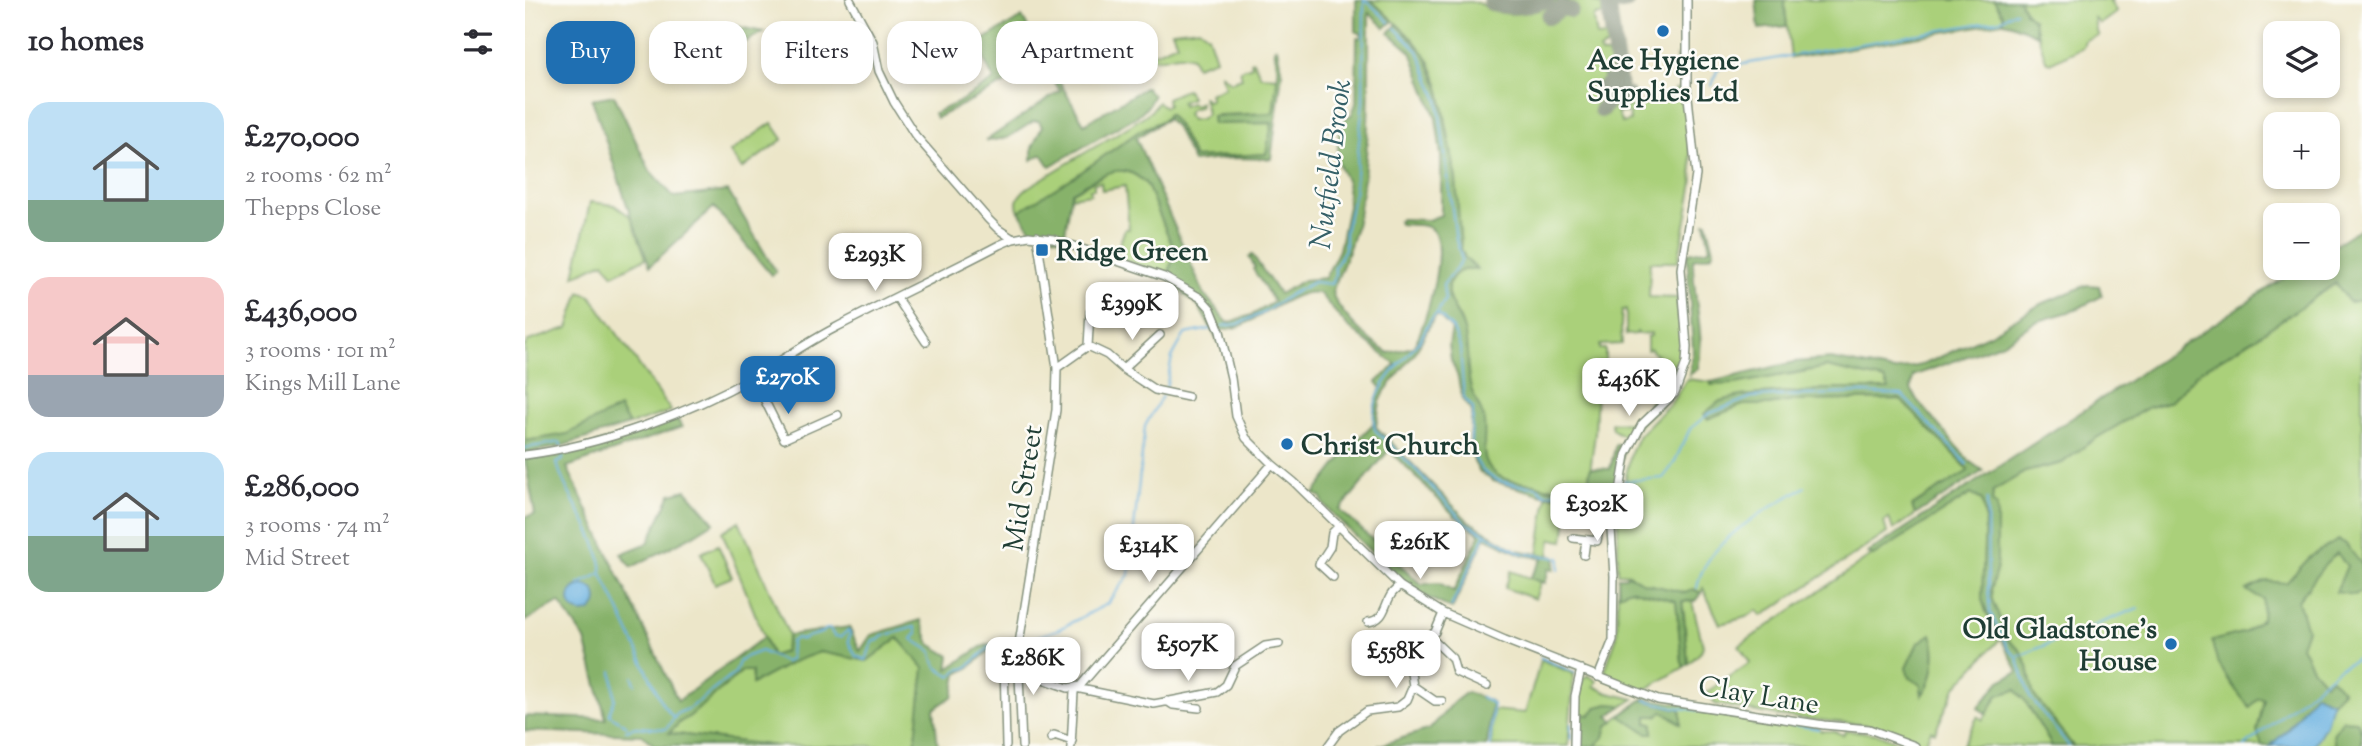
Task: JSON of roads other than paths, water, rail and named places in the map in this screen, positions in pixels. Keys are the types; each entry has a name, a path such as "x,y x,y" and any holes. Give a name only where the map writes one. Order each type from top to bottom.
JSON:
{"street":[{"path":"849,0 873,42 879,71 894,102 915,135 998,229 1013,239"},
{"path":"1598,677 1609,653 1614,631 1611,525 1626,455 1642,424 1675,393 1686,363 1681,266 1696,175 1687,87 1687,0"},
{"path":"998,229 999,245"},
{"path":"525,455 548,452 618,434 667,417 753,377 832,330 999,245 1013,239 1037,236"},
{"name":"Clay Lane","path":"1037,236 1072,245 1164,277 1201,298 1211,309 1220,331 1231,378 1233,402 1239,426 1246,438 1340,525 1400,586 1443,613 1504,640 1658,700 1824,725 1869,729 1915,746"},
{"name":"Mid Street","path":"1022,746 1018,650 1056,410 1057,368 1037,236"},
{"path":"1088,346 1090,312 1112,288 1142,299"},
{"path":"897,298 926,342"},
{"path":"1123,369 1160,335"},
{"path":"1057,368 1088,346"},
{"path":"1088,346 1107,355 1155,390 1188,397"},
{"path":"753,377 784,439 838,415"},
{"path":"1051,738 1054,735 1071,744 1076,688 1272,464"},
{"path":"1333,576 1319,564 1330,547 1332,533 1340,525"},
{"path":"1573,538 1601,541 1599,525 1611,525"},
{"path":"1584,555 1586,540"},
{"path":"1368,622 1381,617 1391,595 1400,586"},
{"path":"1328,746 1339,732 1367,711 1398,707 1407,699 1413,686 1409,660 1414,648 1435,632 1443,613"},
{"path":"1429,636 1452,658 1456,672 1487,686"},
{"path":"1018,670 1068,688 1154,704 1217,692 1226,685 1235,666 1265,646 1279,644"},
{"path":"1004,662 1006,746"},
{"path":"1574,746 1575,696 1581,669"},
{"path":"1413,686 1438,701"},
{"path":"1005,691 1019,694"},
{"path":"1166,701 1173,705 1199,708"}],"water":[{"path":"583,585 593,589 597,599 593,609 583,613 573,609 569,599 573,589"},
{"path":"2315,693 2332,702 2326,725 2313,746 2270,746 2287,730"}],"waterway":[{"name":"Nutfield Brook","path":"1222,326 1238,324 1263,313 1314,282 1331,284 1335,275 1335,267 1345,249 1345,232 1354,194 1363,101 1364,0"},
{"path":"1366,0 1389,22"},
{"path":"1712,86 1720,68 2000,20 2016,11"},
{"path":"1395,28 1418,51 1438,100 1456,239 1462,260 1443,285 1445,300 1437,313 1453,329 1460,347 1464,398 1473,408 1471,442 1478,465 1493,478 1537,487 1545,494 1592,490 1618,482"},
{"path":"1436,314 1419,341 1379,392 1373,416 1375,430 1464,522 1521,553 1560,558 1559,570"},
{"name":"Nutfield Brook","path":"1166,388 1172,357 1185,334 1216,328"},
{"path":"1623,481 1663,478 1673,465 1690,429 1708,414 1752,397 1864,393 1902,395 1967,464"},
{"name":"Nutfield Brook","path":"1022,642 1059,629 1107,604 1129,575 1145,426 1162,396"},
{"path":"525,448 560,442 561,446"},
{"path":"562,453 563,460 557,463 596,545 602,574 663,705 674,718"},
{"path":"1697,588 1702,571 1724,541 1756,516 1805,487"},
{"path":"1987,500 1990,612 2008,648 2017,657 2030,697 2069,746"},
{"path":"1451,607 1485,535"},
{"path":"579,584 600,574"},
{"path":"2019,656 2138,608"},
{"name":"Nutfield Brook","path":"626,730 636,727 666,729 678,713 690,708 735,673 739,662 745,657 761,651 785,662 790,660 791,642 826,629 830,629 834,636 841,637 848,630 848,641 856,656 866,660 873,640 877,641 883,636 915,627 917,633 912,639 932,652 938,668 952,676 958,670 966,668 991,646 1004,647 1016,643"},
{"path":"2245,746 2338,669 2362,656"},
{"path":"1540,657 1576,673"},
{"path":"612,671 615,699 610,715 627,726"},
{"path":"633,677 635,684"},
{"path":"1481,697 1492,703"},
{"path":"1645,700 1750,718"},
{"path":"1490,746 1493,704"},
{"path":"1766,721 1819,729"},
{"path":"1571,723 1571,739"}],"place":[{"name":"Ace Hygiene Supplies Ltd","path":"1663,31"},
{"name":"Ridge Green","path":"1042,250"},
{"name":"Christ Church","path":"1287,444"},
{"name":"Old Gladstone's House","path":"2171,644"}]}
